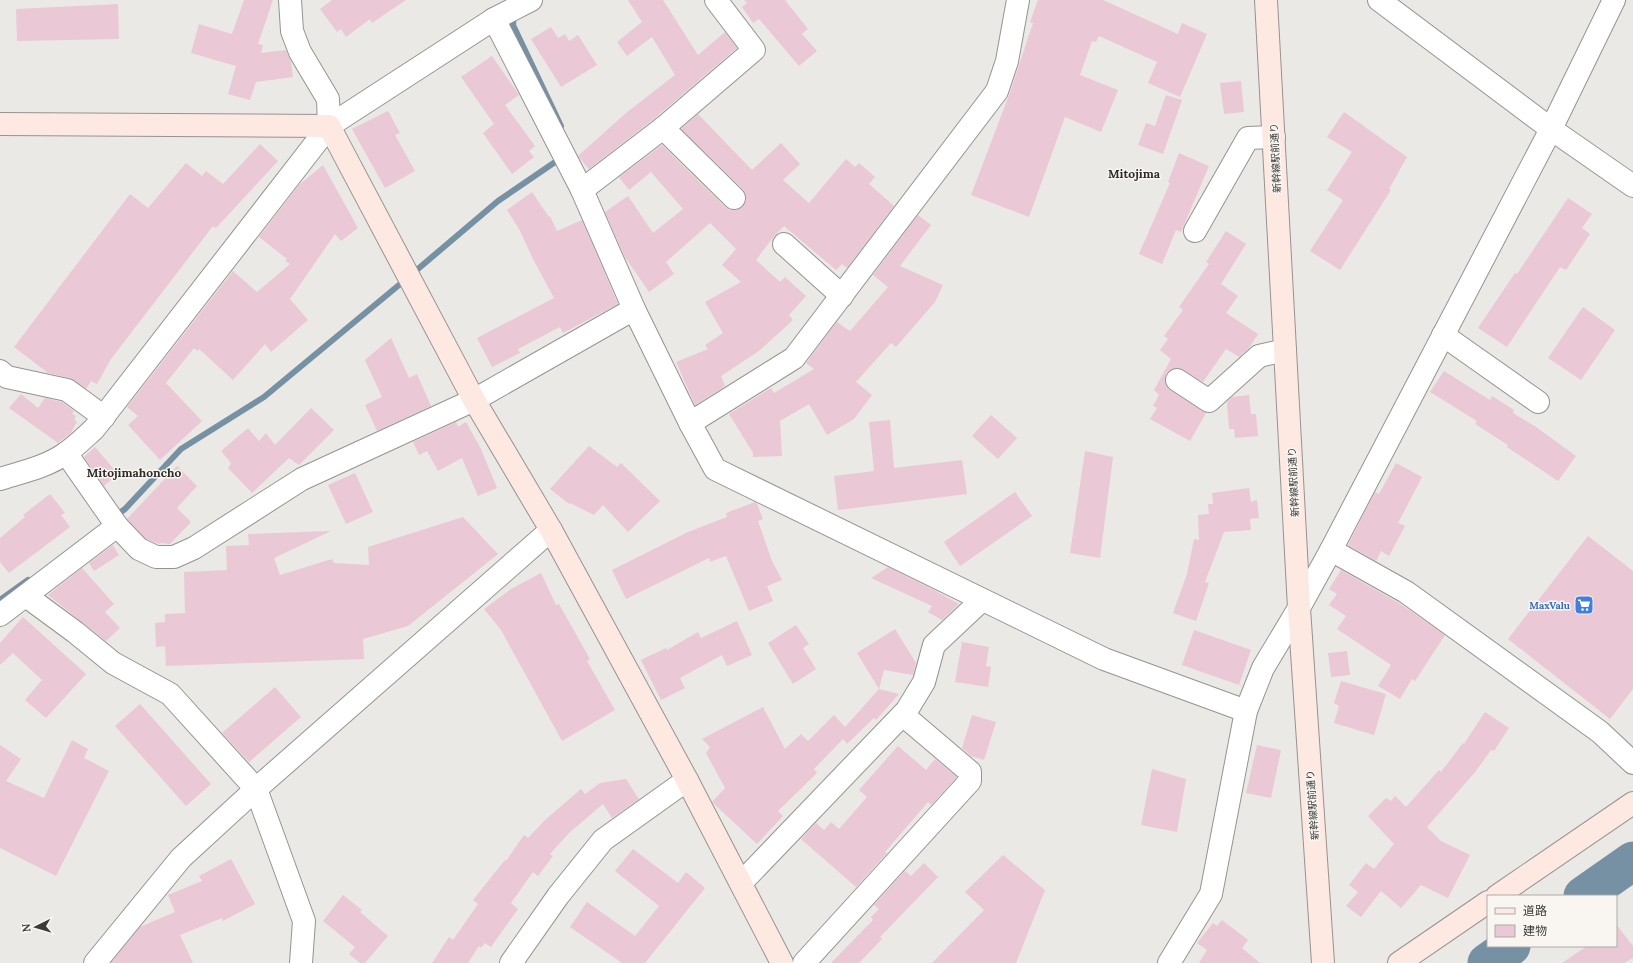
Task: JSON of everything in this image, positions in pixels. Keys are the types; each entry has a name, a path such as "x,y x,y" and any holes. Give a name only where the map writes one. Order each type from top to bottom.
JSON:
{"street":[{"path":"290,0 292,31 300,52 328,99 329,126 474,400 551,530 687,780 782,963"},
{"path":"582,190 663,128 754,50 716,0"},
{"path":"690,423 794,358 997,90 1007,61 1018,0"},
{"name":"新幹線駅前通り","path":"1266,0 1299,608 1323,963"},
{"path":"1379,0 1551,129 1633,186"},
{"path":"1170,963 1211,894 1246,711 1263,668 1299,608 1331,550 1444,335 1551,129 1614,0"},
{"path":"0,479 32,470 66,453 94,429 329,126 494,19 529,1"},
{"path":"494,19 582,190 634,309 690,423 715,469 1104,659 1246,711"},
{"path":"1,125 329,126"},
{"path":"663,128 734,198"},
{"path":"1195,231 1248,138 1274,137"},
{"path":"784,244 842,296"},
{"path":"66,453 117,526 139,549 156,557 174,557 194,548 302,479 474,400 634,309"},
{"path":"1444,335 1538,402"},
{"path":"1177,380 1209,401 1259,356 1285,350"},
{"path":"0,371 7,377 67,390 104,417"},
{"path":"0,615 117,526"},
{"path":"95,963 181,858 256,788 551,530"},
{"path":"1331,550 1406,592 1600,732 1633,763"},
{"path":"26,596 75,632 113,663 170,694 256,788 304,922 301,963"},
{"path":"741,883 903,715 924,682 934,645 982,600"},
{"path":"804,963 970,781 970,772 903,715"},
{"path":"511,963 558,896 603,840 687,780"},
{"path":"1498,895 1633,804"},
{"path":"1399,963 1487,903"}],"building":[{"path":"244,0 273,0 258,44 263,45 261,53 286,50 291,62 293,77 256,82 250,100 228,94 236,66 191,53 199,24 232,34"},
{"path":"332,0 406,0 372,23 370,19 346,37 341,29 337,32 320,9"},
{"path":"628,0 663,0 698,55 725,32 737,48 655,118 589,169 578,156 626,113 675,75 652,37 627,56 617,42 642,22"},
{"path":"744,0 785,0 808,29 802,34 817,51 799,66 759,19 753,23 742,7 747,3"},
{"path":"1038,0 1103,0 1178,34 1182,23 1207,34 1180,97 1148,83 1157,62 1099,36 1096,42 1092,41 1080,75 1118,90 1101,132 1065,117 1029,217 971,195 1009,95 1033,23 1030,22"},
{"path":"118,4 119,39 17,41 16,9"},
{"path":"551,27 558,38 565,34 569,41 578,35 597,65 561,87 531,39"},
{"path":"492,56 519,95 505,105 535,146 529,151 534,157 512,174 483,133 494,124 461,77"},
{"path":"1241,81 1244,112 1224,114 1220,83"},
{"path":"1166,95 1182,100 1163,154 1138,145 1146,123 1155,126"},
{"path":"388,111 400,133 395,135 415,171 385,188 352,129"},
{"path":"1344,112 1407,157 1389,189 1391,190 1340,270 1310,251 1343,200 1327,190 1352,152 1327,137"},
{"path":"698,114 752,170 781,143 800,164 783,180 809,203 846,159 855,167 859,163 875,177 869,184 894,206 847,268 842,264 836,270 784,226 775,235 756,260 780,282 785,277 806,296 789,315 793,320 759,351 721,376 725,386 695,405 676,362 708,349 705,345 723,333 705,302 741,282 722,265 736,249 710,223 666,262 674,274 649,292 625,257 605,212 628,196 653,233 683,209 651,172 629,190 619,177 662,145 725,207 730,210 737,210 743,206 746,201 746,195 743,189 681,129"},
{"path":"260,144 278,161 216,228 213,226 111,359 97,384 91,381 86,389 70,378 48,373 14,347 130,194 148,208 186,163 202,176 206,171 223,184"},
{"path":"1179,153 1209,166 1181,232 1176,230 1162,264 1139,254 1170,183 1168,182"},
{"path":"323,165 358,228 341,241 335,234 290,299 308,320 271,352 265,344 233,380 199,349 197,351 194,348 166,383 202,421 160,460 128,425 138,416 127,407 233,271 257,292 290,264 285,261 287,259 259,237 299,185"},
{"path":"532,192 549,217 550,216 557,231 582,220 618,304 563,333 560,327 518,349 520,353 492,367 477,338 554,298 519,229 507,210"},
{"path":"1568,198 1592,214 1582,228 1590,234 1566,270 1560,267 1507,347 1478,328 1515,273 1517,274"},
{"path":"918,215 931,225 900,266 943,285 935,302 896,347 891,343 856,382 872,395 854,419 827,435 809,404 780,421 782,456 753,457 753,453 729,414 771,388 774,393 814,369 806,363 837,322 850,331 888,287 873,275"},
{"path":"1226,231 1246,244 1221,284 1238,296 1226,313 1258,334 1249,348 1239,357 1226,349 1203,382 1178,368 1171,369 1166,373 1166,386 1170,390 1206,413 1190,441 1150,419 1157,408 1153,406 1159,395 1154,390 1171,359 1160,350 1168,339 1164,336 1183,310 1179,307 1209,264 1206,262"},
{"path":"1583,307 1615,330 1581,380 1548,358"},
{"path":"391,338 409,378 417,374 431,406 377,431 365,405 382,397 365,360"},
{"path":"1444,371 1490,400 1492,396 1514,410 1513,413 1536,427 1576,456 1558,481 1507,447 1508,445 1475,424 1477,421 1430,392"},
{"path":"21,394 38,408 45,398 62,402 74,411 72,414 76,416 74,419 77,422 70,434 58,443 9,408"},
{"path":"1249,395 1251,414 1256,414 1258,436 1235,438 1234,429 1229,429 1227,402 1232,397"},
{"path":"311,408 334,430 299,465 289,458 252,493 228,468 231,463 221,451 248,428 259,441 266,433 275,445"},
{"path":"991,415 1017,438 998,459 972,436"},
{"path":"890,420 894,468 962,460 967,494 838,510 834,476 874,471 869,422"},
{"path":"456,422 458,427 466,422 481,449 497,488 478,496 462,458 438,471 427,451 419,455 413,442"},
{"path":"589,446 617,467 621,463 660,501 628,532 603,505 594,515 570,503 569,504 550,489"},
{"path":"95,447 118,474 104,486 84,457"},
{"path":"1085,451 1113,457 1100,558 1070,553"},
{"path":"1396,463 1422,477 1398,523 1405,526 1389,556 1381,551 1376,561 1348,545 1375,492 1379,494"},
{"path":"177,466 197,486 177,508 191,522 170,544 159,544 146,539 127,519"},
{"path":"355,473 373,512 346,524 328,485"},
{"path":"1249,488 1251,502 1257,500 1259,518 1250,519 1251,530 1224,532 1205,582 1209,583 1196,621 1173,613 1187,574 1194,539 1199,540 1198,515 1209,514 1208,504 1213,504 1212,493"},
{"path":"1015,492 1032,516 960,566 944,542"},
{"path":"50,494 65,513 61,515 70,527 9,573 0,562 0,538 25,517 23,515"},
{"path":"755,502 763,519 758,521 772,561 782,580 767,586 773,601 749,611 726,556 710,562 709,558 626,599 612,570 688,532 727,517 726,513"},
{"path":"463,517 498,554 408,626 363,639 364,659 166,666 165,646 156,647 155,623 165,622 165,614 185,613 184,572 227,570 226,546 249,545 248,534 331,531 274,558 280,575 332,559 334,563 369,565 368,547"},
{"name":"MaxValu","path":"1588,536 1633,571 1633,689 1610,719 1508,639"},
{"path":"113,545 119,555 94,571 89,563"},
{"path":"888,567 959,604 942,620 928,612 932,606 871,578"},
{"path":"82,568 114,604 105,612 120,628 106,641 48,595"},
{"path":"1341,570 1399,603 1445,635 1415,681 1412,679 1400,699 1378,686 1391,665 1337,629 1346,616 1329,605 1337,594 1329,589"},
{"path":"541,573 556,605 559,604 590,659 587,661 615,710 562,741 501,630 484,609 511,589"},
{"path":"23,617 86,674 46,718 25,700 42,680 13,653 0,665 0,643"},
{"path":"737,621 752,655 727,666 722,655 680,678 685,688 661,700 641,660 666,648 667,650 698,632 701,638"},
{"path":"796,625 809,644 803,648 816,669 793,684 768,643"},
{"path":"895,629 916,663 913,675 884,670 879,689 857,653"},
{"path":"1194,630 1251,650 1239,685 1182,665"},
{"path":"962,642 989,647 986,666 991,667 988,687 955,682"},
{"path":"1347,651 1350,675 1331,677 1328,653"},
{"path":"1341,681 1386,694 1374,735 1334,723 1339,706 1334,703"},
{"path":"275,687 301,717 249,762 222,733"},
{"path":"879,689 899,694 876,720 874,718 847,744 843,739 814,769 817,773 778,811 783,816 757,844 712,802 725,788 706,753 710,747 702,739 763,707 785,749 801,734 808,741 834,715 845,727"},
{"path":"140,704 211,784 186,806 115,726"},
{"path":"1485,712 1509,728 1494,751 1491,750 1476,771 1427,827 1441,841 1470,855 1448,898 1421,885 1401,908 1381,891 1361,917 1346,906 1358,892 1349,885 1366,863 1374,869 1394,844 1368,816 1386,798 1391,801 1395,796 1406,807 1439,770 1441,772 1463,743 1464,744"},
{"path":"972,715 996,722 984,760 971,756 962,748"},
{"path":"72,740 88,749 84,758 109,771 56,876 0,848 0,745 21,759 6,781 44,798"},
{"path":"1257,745 1281,750 1271,798 1246,793"},
{"path":"898,746 926,770 935,759 957,777 931,805 928,802 885,852 887,853 856,887 801,839 816,823 824,830 831,822 839,829 867,797 859,790"},
{"path":"1152,769 1186,779 1177,832 1141,825"},
{"path":"626,779 639,799 612,818 603,804 569,833 550,854 553,856 538,876 533,872 511,903 518,909 491,947 485,943 481,948 479,946 468,963 432,963 449,937 453,940 478,904 473,900 505,860 506,861 524,835 528,838 545,820 581,789 585,794 600,783"},
{"path":"633,849 678,883 686,872 705,888 645,963 622,963 570,927 587,902 635,936 659,906 615,871"},
{"path":"1003,855 1045,890 1016,963 932,963 984,910 965,892"},
{"path":"231,859 255,904 223,921 222,918 180,935 193,963 111,963 140,927 175,912 168,895 202,881 199,876"},
{"path":"924,863 938,877 880,937 882,939 859,963 831,963 873,920 871,917 879,909 874,905 905,871 911,876"},
{"path":"343,895 362,910 360,912 388,936 365,963 360,963 349,954 355,947 323,921"},
{"path":"1222,920 1248,940 1242,948 1260,963 1199,963 1207,950 1197,943 1213,923 1217,926"},
{"path":"1617,925 1633,946 1633,958 1624,963 1562,963 1586,947 1617,947"}],"waterway":[{"path":"514,14 513,25 561,126"},
{"path":"412,274 498,201 561,158"},
{"path":"114,517 125,509 181,449 264,397 405,280"},
{"path":"0,600 28,580"},
{"path":"1584,895 1633,861"},
{"path":"1487,963 1510,947"}],"place":[{"name":"MaxValu","path":"1584,605"}],"district":[{"name":"Mitojima","path":"1134,174"},
{"name":"Mitojimahoncho","path":"134,473"}]}
